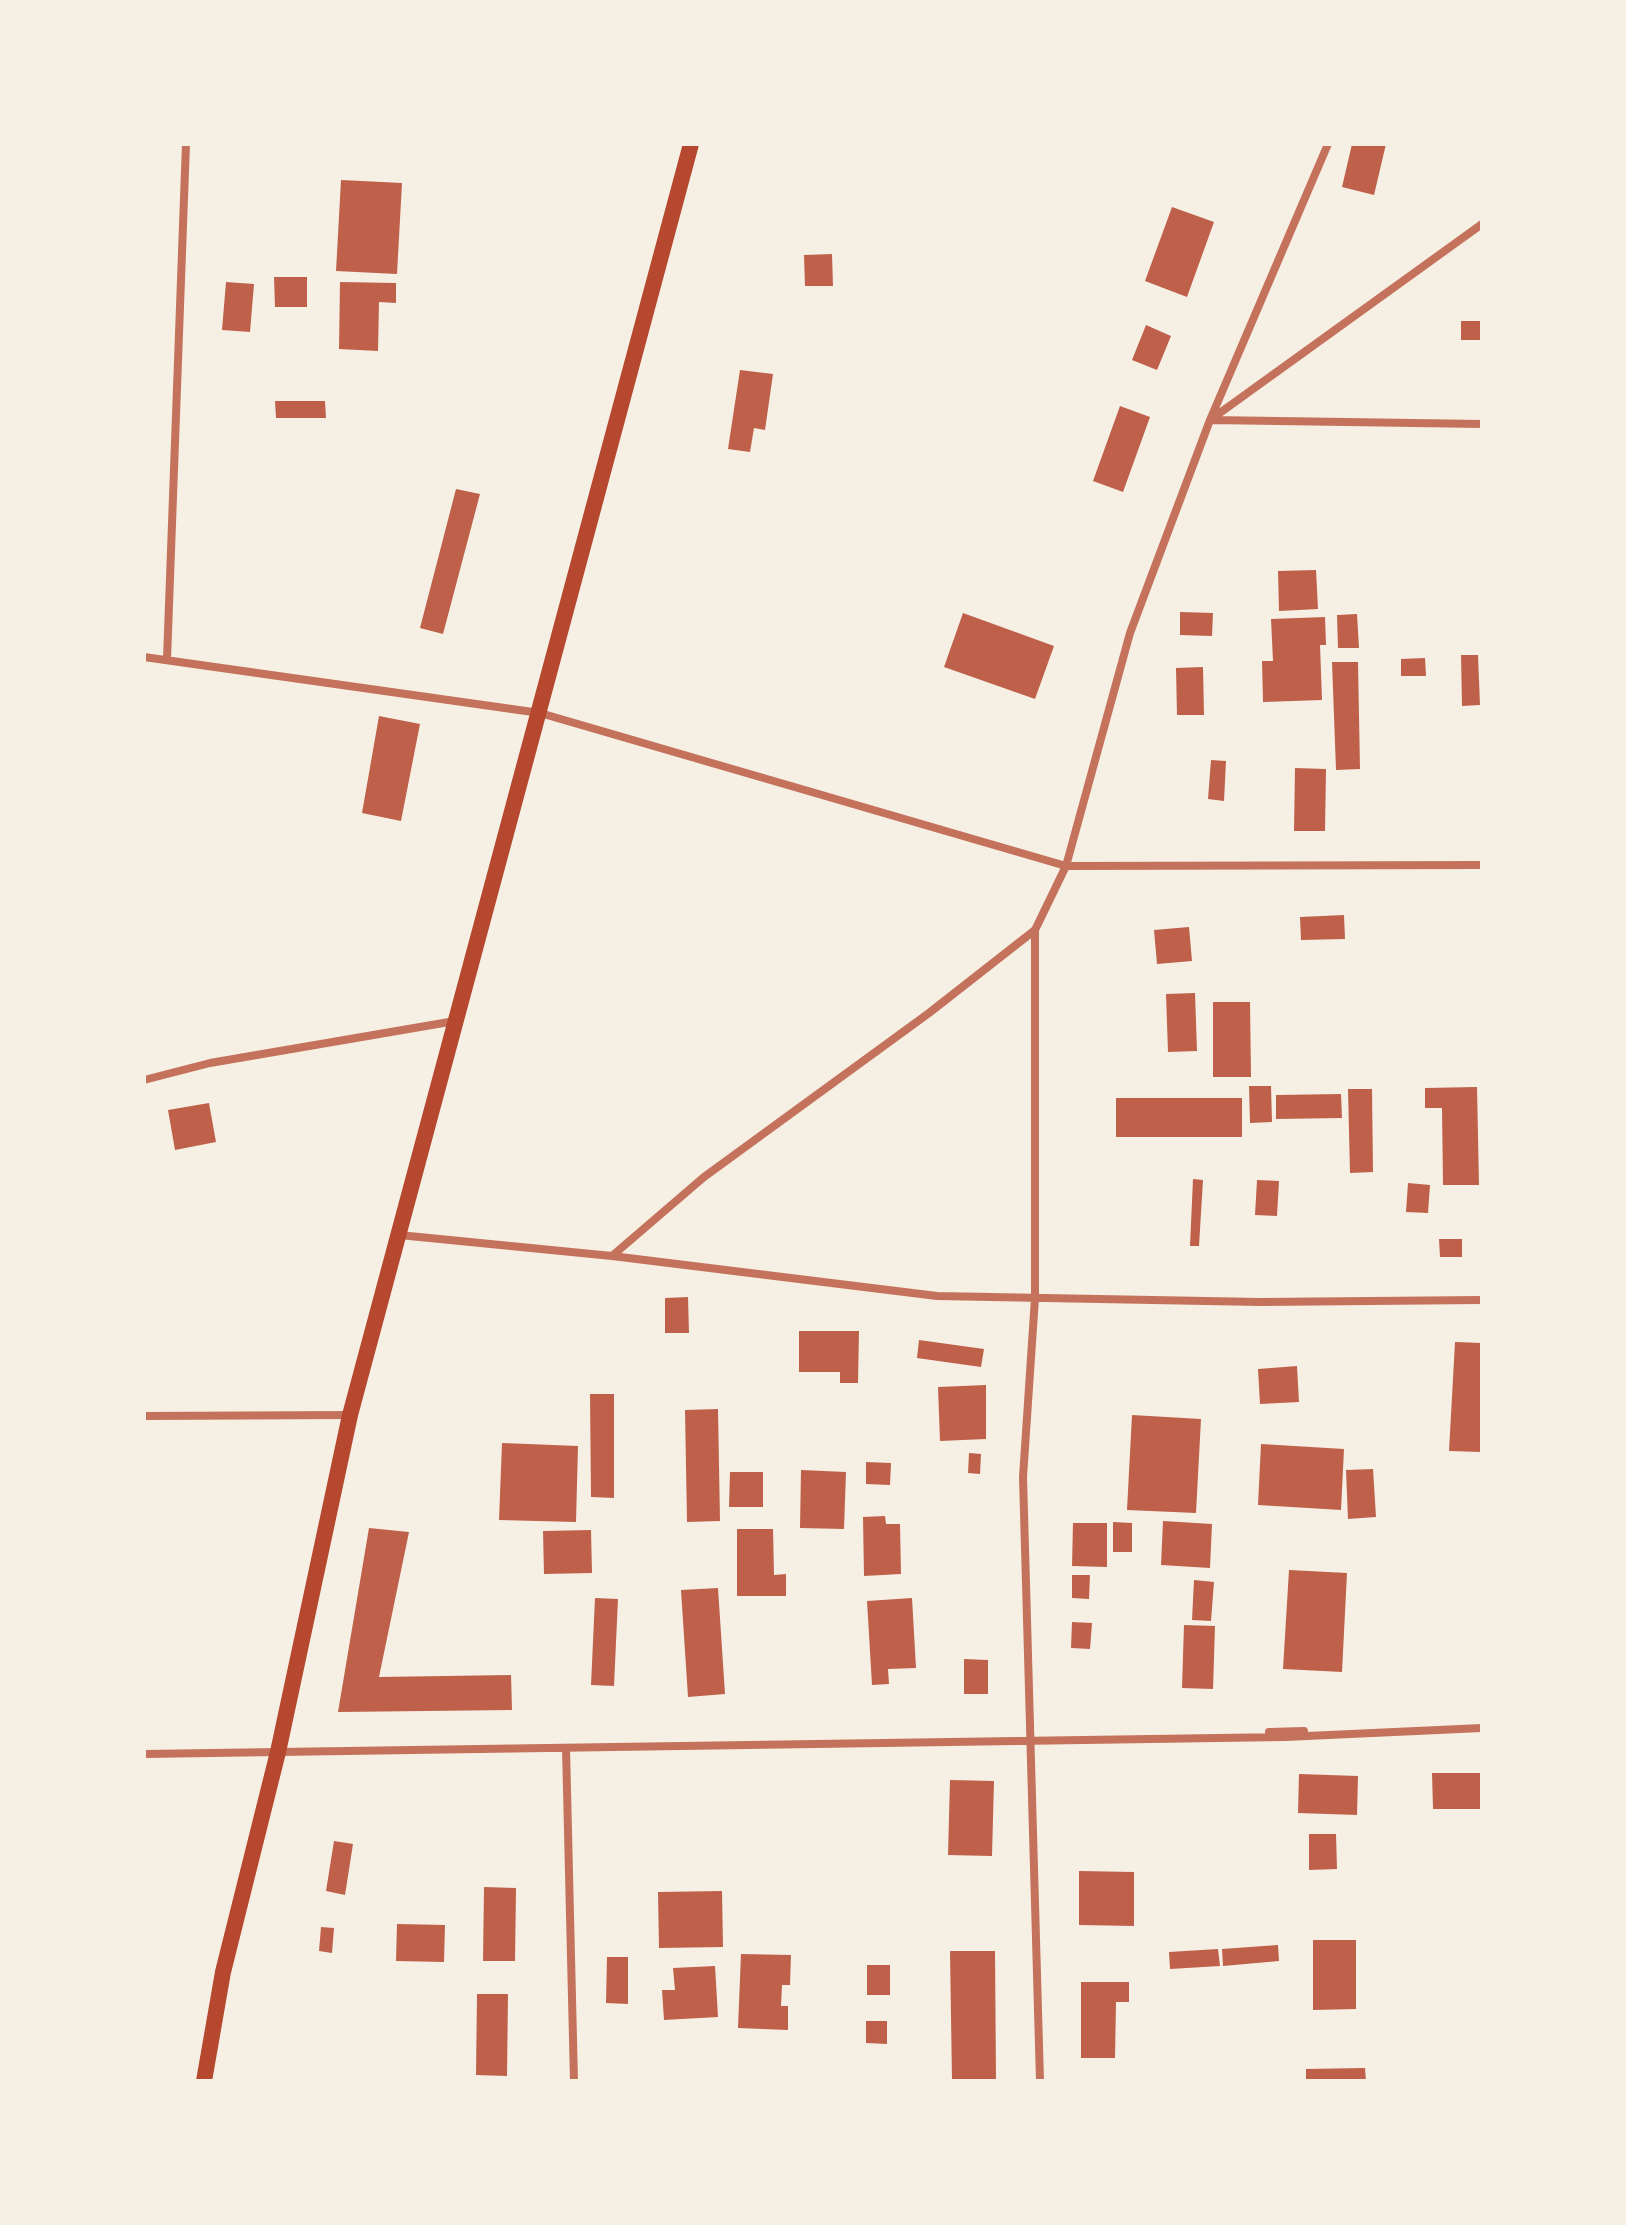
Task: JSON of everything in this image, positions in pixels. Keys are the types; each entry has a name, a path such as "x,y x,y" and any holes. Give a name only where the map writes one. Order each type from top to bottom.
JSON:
{"main road":[{"path":"204,2081 223,1972 278,1752 350,1415 691,144"}],"street":[{"path":"167,659 186,144"},
{"path":"1040,2081 1023,1477 1035,1298 1035,930 1066,866 1130,633 1210,420 1328,144"},
{"path":"1210,420 1482,224"},
{"path":"1210,420 1482,424"},
{"path":"144,657 540,713 1066,866 1482,865"},
{"path":"612,1256 704,1177 929,1013 1035,930"},
{"path":"144,1080 210,1063 456,1021"},
{"path":"399,1235 612,1256 937,1296 1260,1302 1482,1300"},
{"path":"144,1416 350,1415"},
{"path":"144,1754 1285,1737 1482,1726"},
{"path":"566,1748 574,2081"}],"building":[{"path":"1352,144 1386,144 1374,195 1342,187"},
{"path":"341,180 402,183 397,274 336,271"},
{"path":"1172,207 1214,222 1187,297 1145,281"},
{"path":"832,254 833,286 805,286 804,255"},
{"path":"274,277 307,277 307,307 275,307"},
{"path":"226,282 254,284 250,332 222,330"},
{"path":"340,282 396,283 396,303 379,302 378,351 339,349"},
{"path":"1461,321 1481,321 1480,340 1461,340"},
{"path":"1146,325 1171,336 1157,370 1132,360"},
{"path":"740,370 773,374 765,430 754,428 750,452 728,449"},
{"path":"275,401 325,401 326,418 276,418"},
{"path":"1120,406 1150,417 1123,492 1093,481"},
{"path":"456,489 480,494 443,634 420,628"},
{"path":"1316,570 1318,609 1279,611 1278,571"},
{"path":"1180,612 1213,613 1212,636 1180,635"},
{"path":"963,613 1054,646 1035,699 944,667"},
{"path":"1357,614 1359,648 1338,648 1337,615"},
{"path":"1325,617 1326,645 1320,645 1322,700 1263,702 1262,661 1273,661 1271,619"},
{"path":"1461,655 1478,655 1480,705 1462,706"},
{"path":"1425,658 1426,676 1401,676 1401,659"},
{"path":"1332,662 1358,662 1360,769 1336,770"},
{"path":"1203,667 1204,715 1177,715 1176,668"},
{"path":"379,716 420,724 401,821 362,813"},
{"path":"1211,760 1226,761 1224,801 1208,799"},
{"path":"1295,768 1326,769 1325,831 1294,831"},
{"path":"1344,915 1345,939 1301,940 1300,917"},
{"path":"1189,927 1192,961 1157,964 1154,930"},
{"path":"1195,993 1197,1051 1168,1052 1166,994"},
{"path":"1213,1002 1250,1002 1251,1077 1213,1077"},
{"path":"1249,1086 1271,1086 1272,1122 1250,1123"},
{"path":"1477,1087 1479,1185 1443,1185 1442,1108 1425,1108 1425,1088"},
{"path":"1348,1089 1372,1089 1373,1172 1350,1173"},
{"path":"1341,1094 1342,1118 1276,1119 1276,1095"},
{"path":"1116,1098 1242,1098 1242,1137 1116,1137"},
{"path":"209,1103 216,1142 175,1150 168,1110"},
{"path":"1193,1179 1203,1180 1199,1246 1190,1246"},
{"path":"1257,1180 1279,1181 1277,1216 1255,1215"},
{"path":"1408,1183 1430,1185 1428,1213 1406,1212"},
{"path":"1439,1239 1462,1239 1462,1257 1440,1257"},
{"path":"688,1297 689,1333 665,1333 665,1298"},
{"path":"799,1331 859,1331 858,1383 840,1383 840,1372 799,1372"},
{"path":"919,1340 984,1349 981,1367 917,1358"},
{"path":"1455,1342 1482,1343 1482,1452 1449,1451"},
{"path":"1297,1366 1299,1402 1260,1404 1258,1369"},
{"path":"986,1385 986,1439 940,1441 938,1387"},
{"path":"590,1394 614,1394 614,1498 591,1497"},
{"path":"718,1409 720,1521 687,1522 685,1410"},
{"path":"1132,1415 1201,1419 1196,1513 1127,1510"},
{"path":"502,1443 578,1446 576,1522 499,1520"},
{"path":"1261,1444 1344,1449 1341,1510 1258,1505"},
{"path":"969,1453 981,1454 980,1474 968,1473"},
{"path":"866,1462 891,1463 890,1485 866,1484"},
{"path":"1373,1469 1376,1517 1348,1519 1346,1470"},
{"path":"801,1470 846,1472 844,1529 800,1528"},
{"path":"730,1472 763,1472 763,1507 729,1507"},
{"path":"885,1516 886,1524 900,1524 901,1574 864,1576 863,1517"},
{"path":"1163,1521 1212,1524 1210,1568 1161,1565"},
{"path":"1113,1522 1132,1523 1132,1552 1113,1552"},
{"path":"1073,1523 1107,1523 1107,1567 1072,1566"},
{"path":"369,1528 409,1532 379,1677 511,1675 512,1710 338,1712"},
{"path":"737,1529 773,1529 774,1575 786,1574 786,1596 737,1596"},
{"path":"591,1530 592,1573 544,1574 543,1531"},
{"path":"1289,1570 1347,1573 1342,1672 1283,1669"},
{"path":"1072,1575 1090,1575 1089,1599 1072,1598"},
{"path":"1194,1580 1214,1582 1211,1621 1192,1620"},
{"path":"718,1588 725,1694 688,1697 681,1590"},
{"path":"595,1598 618,1599 614,1686 591,1685"},
{"path":"912,1598 916,1668 888,1669 889,1684 872,1685 867,1601"},
{"path":"1072,1622 1092,1623 1090,1649 1071,1648"},
{"path":"1184,1625 1215,1626 1213,1689 1182,1688"},
{"path":"964,1659 988,1660 988,1694 964,1694"},
{"path":"1432,1773 1482,1773 1482,1809 1433,1809"},
{"path":"1299,1774 1358,1776 1357,1815 1298,1813"},
{"path":"950,1780 994,1781 992,1856 948,1855"},
{"path":"1309,1834 1336,1834 1337,1869 1309,1870"},
{"path":"334,1841 353,1844 345,1895 326,1891"},
{"path":"1079,1871 1134,1872 1134,1926 1079,1925"},
{"path":"484,1887 516,1888 515,1961 483,1961"},
{"path":"722,1891 723,1947 659,1948 658,1892"},
{"path":"397,1924 445,1925 444,1962 396,1961"},
{"path":"321,1927 334,1928 332,1953 319,1951"},
{"path":"1313,1940 1356,1940 1356,2009 1313,2010"},
{"path":"1278,1945 1279,1961 1223,1966 1222,1949"},
{"path":"1218,1949 1220,1966 1170,1969 1169,1952"},
{"path":"950,1951 995,1951 996,2081 952,2081"},
{"path":"741,1954 791,1955 790,1985 782,1985 781,2006 788,2006 788,2030 738,2028"},
{"path":"607,1957 628,1957 628,2004 606,2003"},
{"path":"867,1965 890,1965 890,1995 867,1995"},
{"path":"715,1966 718,2017 664,2020 662,1990 675,1990 673,1968"},
{"path":"1081,1982 1129,1982 1129,2002 1116,2002 1115,2058 1081,2058"},
{"path":"477,1994 508,1994 507,2076 476,2075"},
{"path":"866,2021 887,2021 887,2044 866,2043"},
{"path":"1365,2068 1366,2081 1306,2081 1306,2069"}]}
